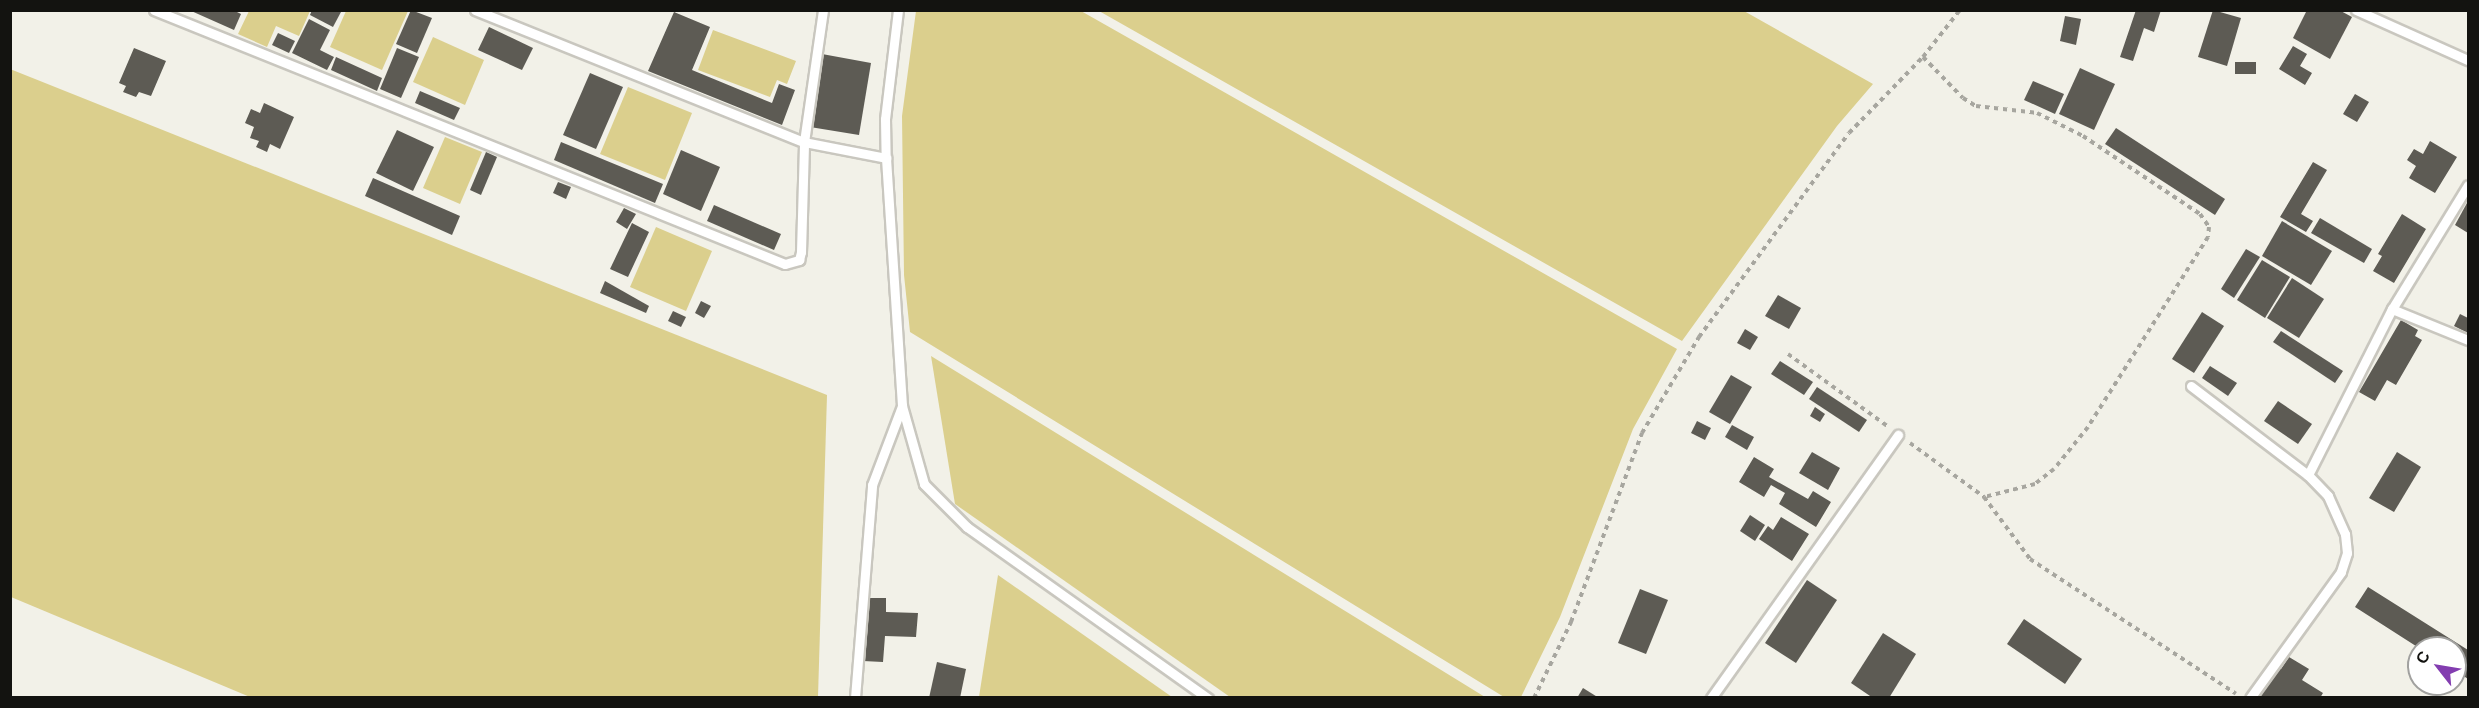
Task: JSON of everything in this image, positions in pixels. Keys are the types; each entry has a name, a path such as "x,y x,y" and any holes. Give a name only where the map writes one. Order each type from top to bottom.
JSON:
{"lane":[{"path":"154,10 785,264 799,260 801,252 804,142 823,10"},
{"path":"475,10 804,142 886,158"},
{"path":"898,10 885,119 886,158 902,406 917,468 924,484 942,506 1208,698"},
{"path":"2356,10 2469,60"},
{"path":"2308,476 2392,309 2469,185"},
{"path":"2392,309 2469,340"},
{"path":"2191,386 2308,476 2328,496 2345,534 2347,553 2341,572 2250,698"},
{"path":"855,698 872,485 902,406"},
{"path":"1711,698 1898,435"}],"path":[{"path":"1534,698 1571,622 1642,433 1699,336 1849,133 1923,57 1960,10"},
{"path":"1923,57 1963,98 1976,106 2037,113 2083,136 2200,214 2208,227 2208,237 2088,427 2054,469 2035,484 1984,497"},
{"path":"1788,354 1984,497 2030,559 2242,698"}],"shaded area":[{"path":"249,10 310,11 299,36 276,26 267,47 238,34"},
{"path":"346,11 408,11 382,70 330,47"},
{"path":"916,11 1081,11 1677,349 1633,429 1560,617 1521,697 1504,697 910,332 904,275 902,116"},
{"path":"1099,11 1744,11 1873,84 1837,126 1682,341"},
{"path":"713,30 796,61 787,84 777,80 770,97 698,70"},
{"path":"433,37 484,60 465,105 413,82"},
{"path":"10,69 827,395 818,697 250,697 11,597"},
{"path":"628,87 692,113 665,180 600,154"},
{"path":"445,137 482,152 460,204 423,188"},
{"path":"656,227 712,251 686,311 630,287"},
{"path":"931,356 1485,697 1230,697 955,504"},
{"path":"998,575 1172,697 979,697"}],"building":[{"path":"189,10 233,10 241,14 234,30"},
{"path":"312,10 342,10 333,27 310,15"},
{"path":"411,10 432,18 417,53 396,44"},
{"path":"2136,10 2161,10 2154,32 2144,28 2133,61 2120,57"},
{"path":"2213,10 2241,18 2227,66 2198,57"},
{"path":"2307,10 2339,10 2352,17 2330,59 2293,38"},
{"path":"674,12 710,27 692,70 772,103 779,84 795,90 782,125 648,71"},
{"path":"2065,16 2081,19 2076,45 2060,41"},
{"path":"309,19 330,30 320,50 334,57 327,70 292,53"},
{"path":"489,27 533,48 522,70 478,50"},
{"path":"278,33 295,41 289,53 272,45"},
{"path":"2293,46 2307,54 2300,66 2312,73 2305,85 2279,69"},
{"path":"134,48 166,61 151,96 139,92 136,97 123,92 126,86 119,83"},
{"path":"397,48 419,57 401,98 380,89"},
{"path":"822,54 871,63 859,135 810,127"},
{"path":"336,57 382,78 377,91 331,70"},
{"path":"2235,62 2256,62 2256,74 2235,74"},
{"path":"2080,68 2115,84 2094,130 2059,114"},
{"path":"590,73 623,87 596,149 563,135"},
{"path":"2033,81 2064,94 2055,114 2024,100"},
{"path":"420,91 460,108 454,120 415,103"},
{"path":"2355,94 2369,102 2357,122 2343,114"},
{"path":"264,103 294,117 280,149 270,144 267,152 256,147 259,141 250,138 254,127 245,123 251,109 260,113"},
{"path":"2116,128 2225,199 2215,215 2105,144"},
{"path":"397,130 434,147 413,191 376,173"},
{"path":"2430,141 2457,157 2435,193 2409,178 2416,166 2407,160 2414,149 2423,154"},
{"path":"561,142 663,184 655,203 554,160"},
{"path":"681,150 720,167 701,211 663,194"},
{"path":"486,152 497,157 481,195 470,190"},
{"path":"2313,162 2327,170 2301,214 2313,221 2306,232 2280,217"},
{"path":"373,178 460,216 452,235 365,196"},
{"path":"558,182 571,187 566,199 553,193"},
{"path":"2468,204 2468,233 2455,225"},
{"path":"714,205 781,234 774,250 707,221"},
{"path":"624,208 636,214 627,229 616,222"},
{"path":"2402,214 2426,229 2394,283 2373,271 2382,256 2378,254"},
{"path":"2320,218 2372,249 2364,263 2311,233"},
{"path":"2282,221 2332,251 2311,285 2262,256"},
{"path":"632,223 649,232 628,277 610,269"},
{"path":"2246,249 2260,257 2234,298 2221,289"},
{"path":"2262,260 2290,277 2265,318 2237,300"},
{"path":"2292,278 2324,299 2299,338 2267,318"},
{"path":"605,281 649,306 646,313 600,293"},
{"path":"1778,295 1801,308 1789,329 1765,316"},
{"path":"701,301 711,306 704,318 695,313"},
{"path":"673,311 686,317 681,327 668,321"},
{"path":"2202,312 2224,326 2194,373 2172,359"},
{"path":"2460,314 2468,318 2468,333 2454,326"},
{"path":"2401,320 2418,330 2415,336 2422,340 2396,385 2387,380 2375,401 2359,392"},
{"path":"1745,329 1758,337 1750,350 1737,343"},
{"path":"2281,331 2343,371 2335,383 2273,342"},
{"path":"1780,361 1813,382 1804,395 1771,374"},
{"path":"2210,366 2237,383 2228,396 2202,378"},
{"path":"1731,375 1752,387 1730,424 1709,412"},
{"path":"1817,387 1867,420 1859,432 1809,399"},
{"path":"2278,401 2312,424 2298,444 2264,421"},
{"path":"1815,407 1825,414 1820,422 1810,416"},
{"path":"1697,421 1711,428 1705,440 1691,433"},
{"path":"1732,425 1754,437 1747,450 1725,437"},
{"path":"1812,452 1840,468 1828,490 1799,473"},
{"path":"2397,452 2421,467 2394,512 2369,498"},
{"path":"1754,457 1774,469 1769,477 1808,499 1813,491 1831,502 1816,527 1779,504 1785,493 1771,485 1764,497 1739,482"},
{"path":"1750,515 1765,525 1755,541 1740,531"},
{"path":"1781,517 1809,534 1792,561 1759,539 1768,526 1773,530"},
{"path":"1807,580 1837,600 1796,663 1765,643"},
{"path":"2368,587 2446,636 2407,636 2407,640 2355,607"},
{"path":"1640,589 1668,600 1646,654 1618,643"},
{"path":"866,598 886,598 886,612 918,613 916,637 885,636 883,662 863,661"},
{"path":"2024,619 2082,659 2065,684 2007,644"},
{"path":"1883,633 1916,654 1889,698 1873,698 1851,683"},
{"path":"2467,649 2468,650 2467,678"},
{"path":"2289,657 2309,669 2302,680 2323,693 2320,698 2257,698 2277,666 2281,669"},
{"path":"937,662 966,669 960,698 929,698"},
{"path":"1583,688 1599,698 1577,698"}]}
